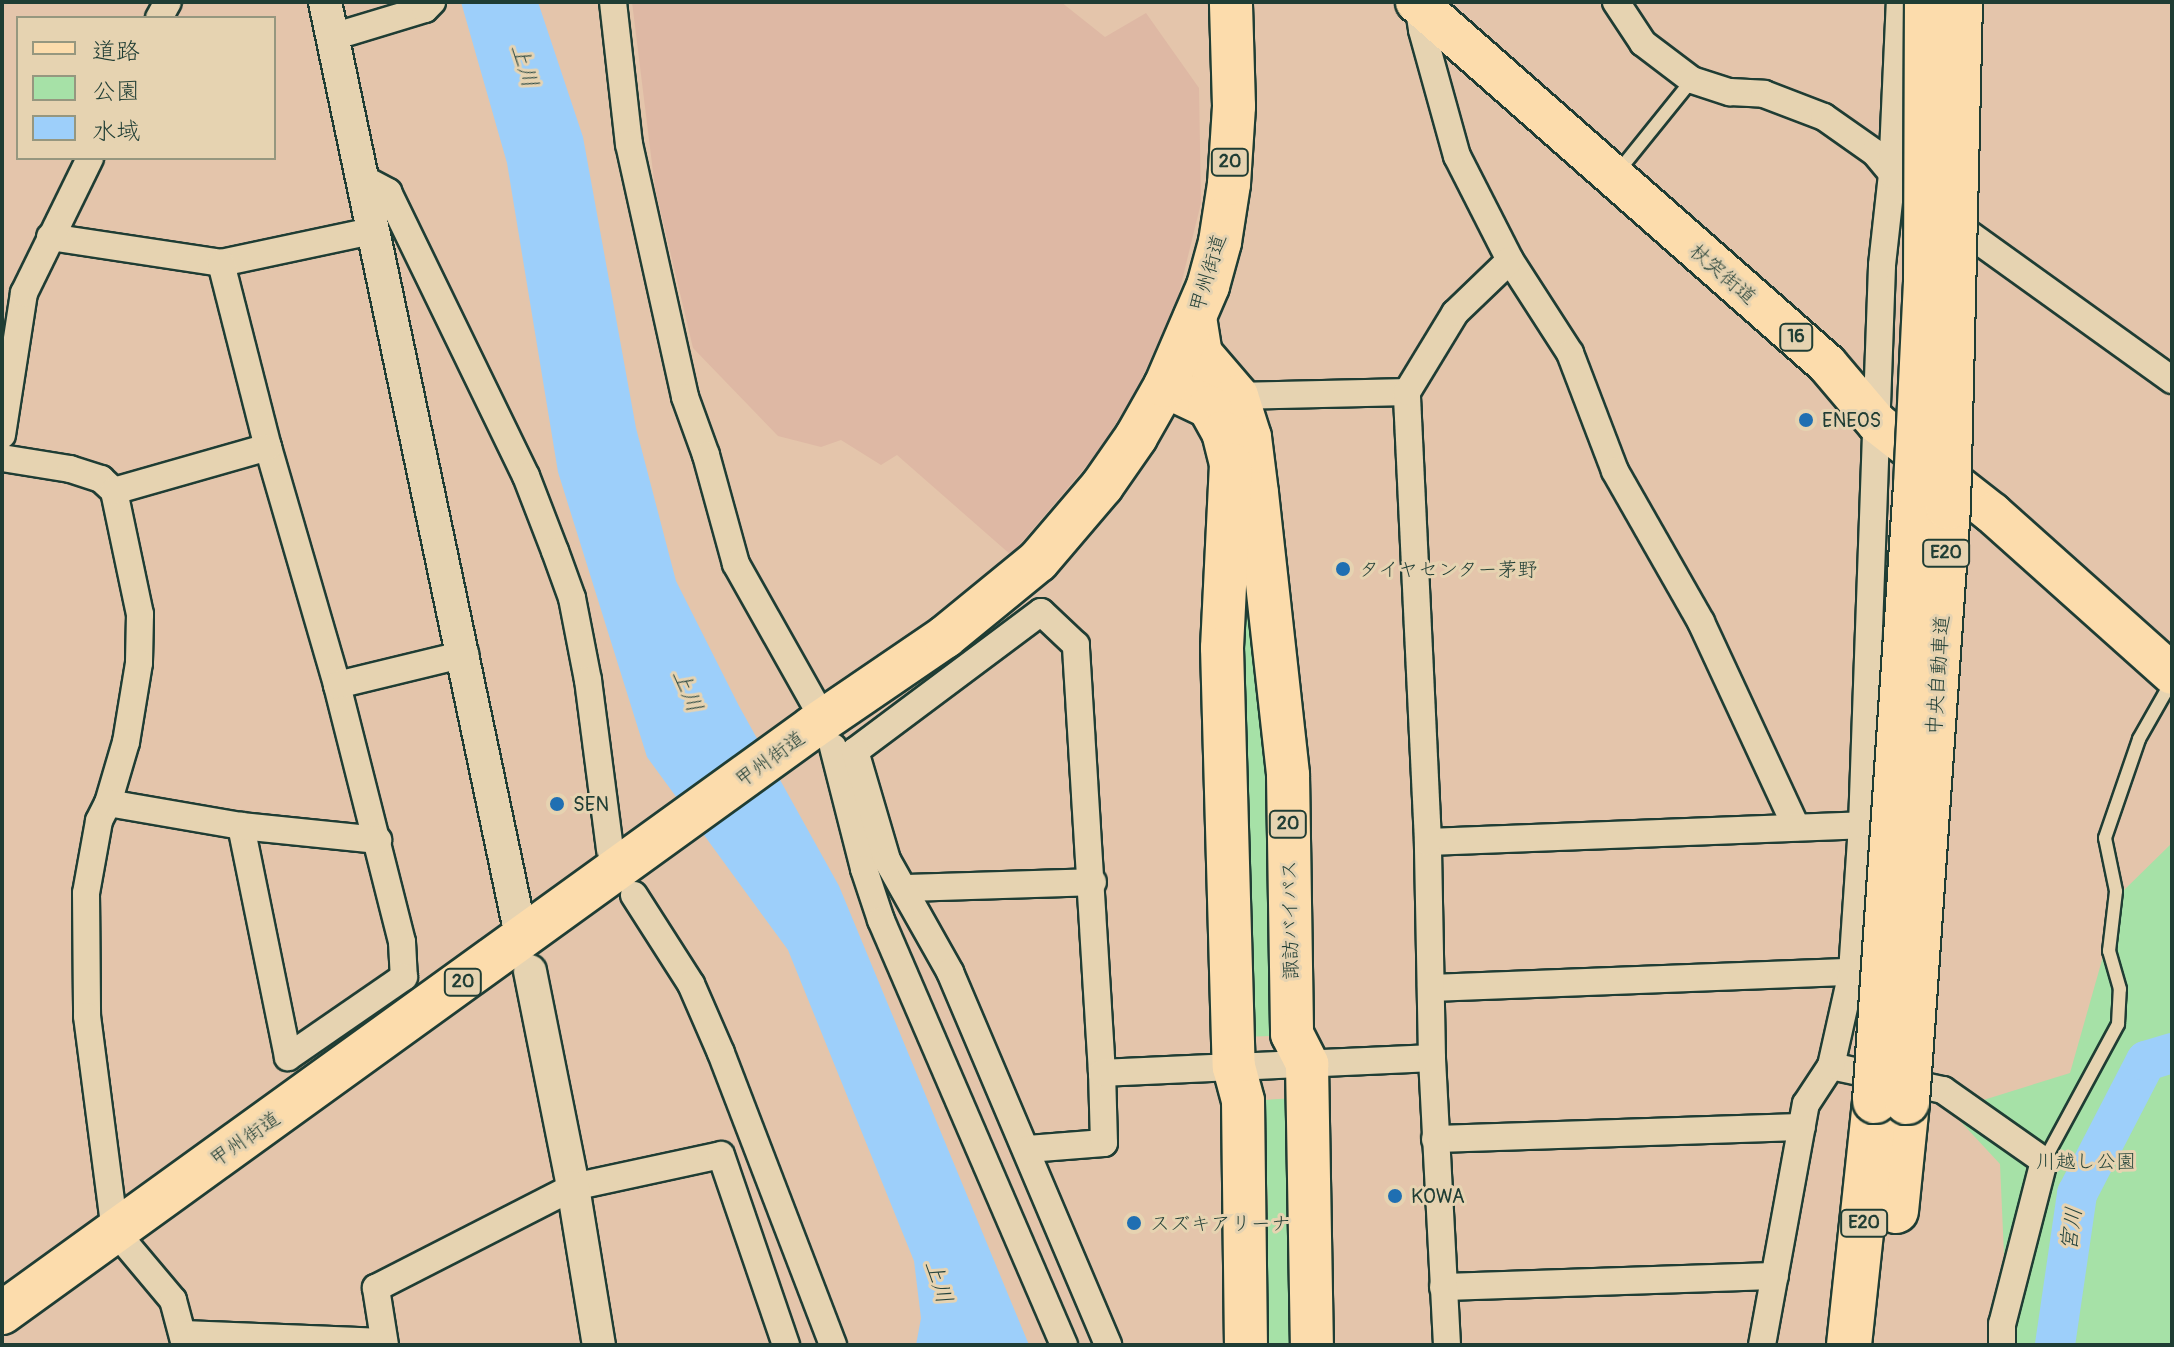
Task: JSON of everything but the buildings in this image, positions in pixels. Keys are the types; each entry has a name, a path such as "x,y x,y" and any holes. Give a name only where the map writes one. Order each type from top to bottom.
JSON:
{"highway":[{"name":"甲州街道","path":"2,1313 945,637 1038,561 1102,486 1165,386 1195,317 1220,242 1229,184 1234,106 1231,2"},
{"name":"中央自動車道","path":"1880,1345 1926,279 1927,2"},
{"name":"中央自動車道","path":"1849,1345 1891,1102 1948,507 1960,2"},
{"name":"諏訪バイパス","path":"1195,317 1201,354 1237,396 1250,437 1257,493 1288,775 1292,1034 1307,1064 1312,1345"},
{"path":"1165,386 1209,407 1223,432 1231,464 1222,648 1234,1067 1243,1101 1246,1345"}],"main road":[{"name":"杖突街道","path":"1419,3 1612,178 1827,364 1877,423 1992,513 2172,674"}],"street":[{"path":"325,2 465,654 518,921"},
{"path":"349,32 425,9 432,2"},
{"path":"613,2 629,144 685,397 706,455 736,564 820,726 881,920 1064,1345"},
{"path":"1616,2 1643,43 1692,80 1730,92 1764,94 1824,117 1875,153 1892,175 1981,245 2172,380"},
{"path":"1762,1345 1806,1104 1831,1066 1852,972 1862,825 1882,265 1892,175 1900,2"},
{"path":"1419,3 1422,30 1457,156 1510,260 1570,353 1615,471 1701,622 1796,827"},
{"path":"2,435 24,293 89,160"},
{"path":"362,178 388,192 526,476 555,551 572,598 588,680 610,850"},
{"path":"50,237 221,263 372,231"},
{"path":"1447,1345 1435,1139 1428,842 1407,392 1455,313 1510,260"},
{"path":"221,263 268,447 337,685 402,942 404,977 288,1057 241,826"},
{"path":"1237,396 1407,392"},
{"path":"114,491 268,447"},
{"path":"2,458 70,469 101,479 114,491 140,614 139,663 126,742 108,803 99,821 86,893 87,1016 115,1231 173,1300 184,1339 384,1344 376,1288 573,1187 721,1155 786,1345"},
{"path":"1028,1149 1104,1143 1093,882 1076,645 1041,612 855,751 887,860 950,972 1028,1149 1108,1345"},
{"path":"337,685 465,654"},
{"path":"108,803 241,826 378,840"},
{"path":"1428,842 1862,825"},
{"path":"904,888 1093,882"},
{"path":"634,895 691,984 833,1345"},
{"path":"530,971 573,1187 599,1345"},
{"path":"1431,988 1852,972"},
{"path":"1102,1073 1432,1058"},
{"path":"1831,1066 1943,1090 2044,1161 2002,1324 2002,1345"},
{"path":"1435,1139 1802,1127"},
{"path":"1443,1287 1775,1276"}],"lane":[{"path":"1612,178 1692,80"},
{"path":"2044,1161 2118,1024 2120,989 2109,951 2116,891 2105,838 2139,739 2172,681"}],"shaded area":[{"path":"632,2 1061,2 1105,37 1146,13 1199,88 1201,203 1177,301 1137,389 1099,451 1011,555 897,455 881,465 841,440 821,447 778,436 693,348 655,188"}],"green space":[{"path":"1247,455 1269,808 1271,1036 1239,1037 1234,845"},
{"name":"川越し公園","path":"2172,843 2172,1345 2008,1345 2000,1164 1960,1121 1977,1102 2070,1073 2121,893"},
{"path":"1296,1098 1300,1345 1262,1345 1268,1205 1263,1100"}],"water":[{"name":"上川","path":"461,2 538,2 583,137 636,428 676,581 739,706 839,886 1029,1345 916,1345 921,1318 914,1261 788,950 647,757 558,472 507,163"}],"waterway":[{"name":"宮川","path":"2055,1345 2077,1194 2146,1061 2172,1053"}],"place":[{"name":"ENEOS","path":"1806,420"},
{"name":"タイヤセンター茅野","path":"1343,569"},
{"name":"SEN","path":"557,804"},
{"name":"KOWA","path":"1395,1196"},
{"name":"スズキアリーナ","path":"1134,1223"}]}
